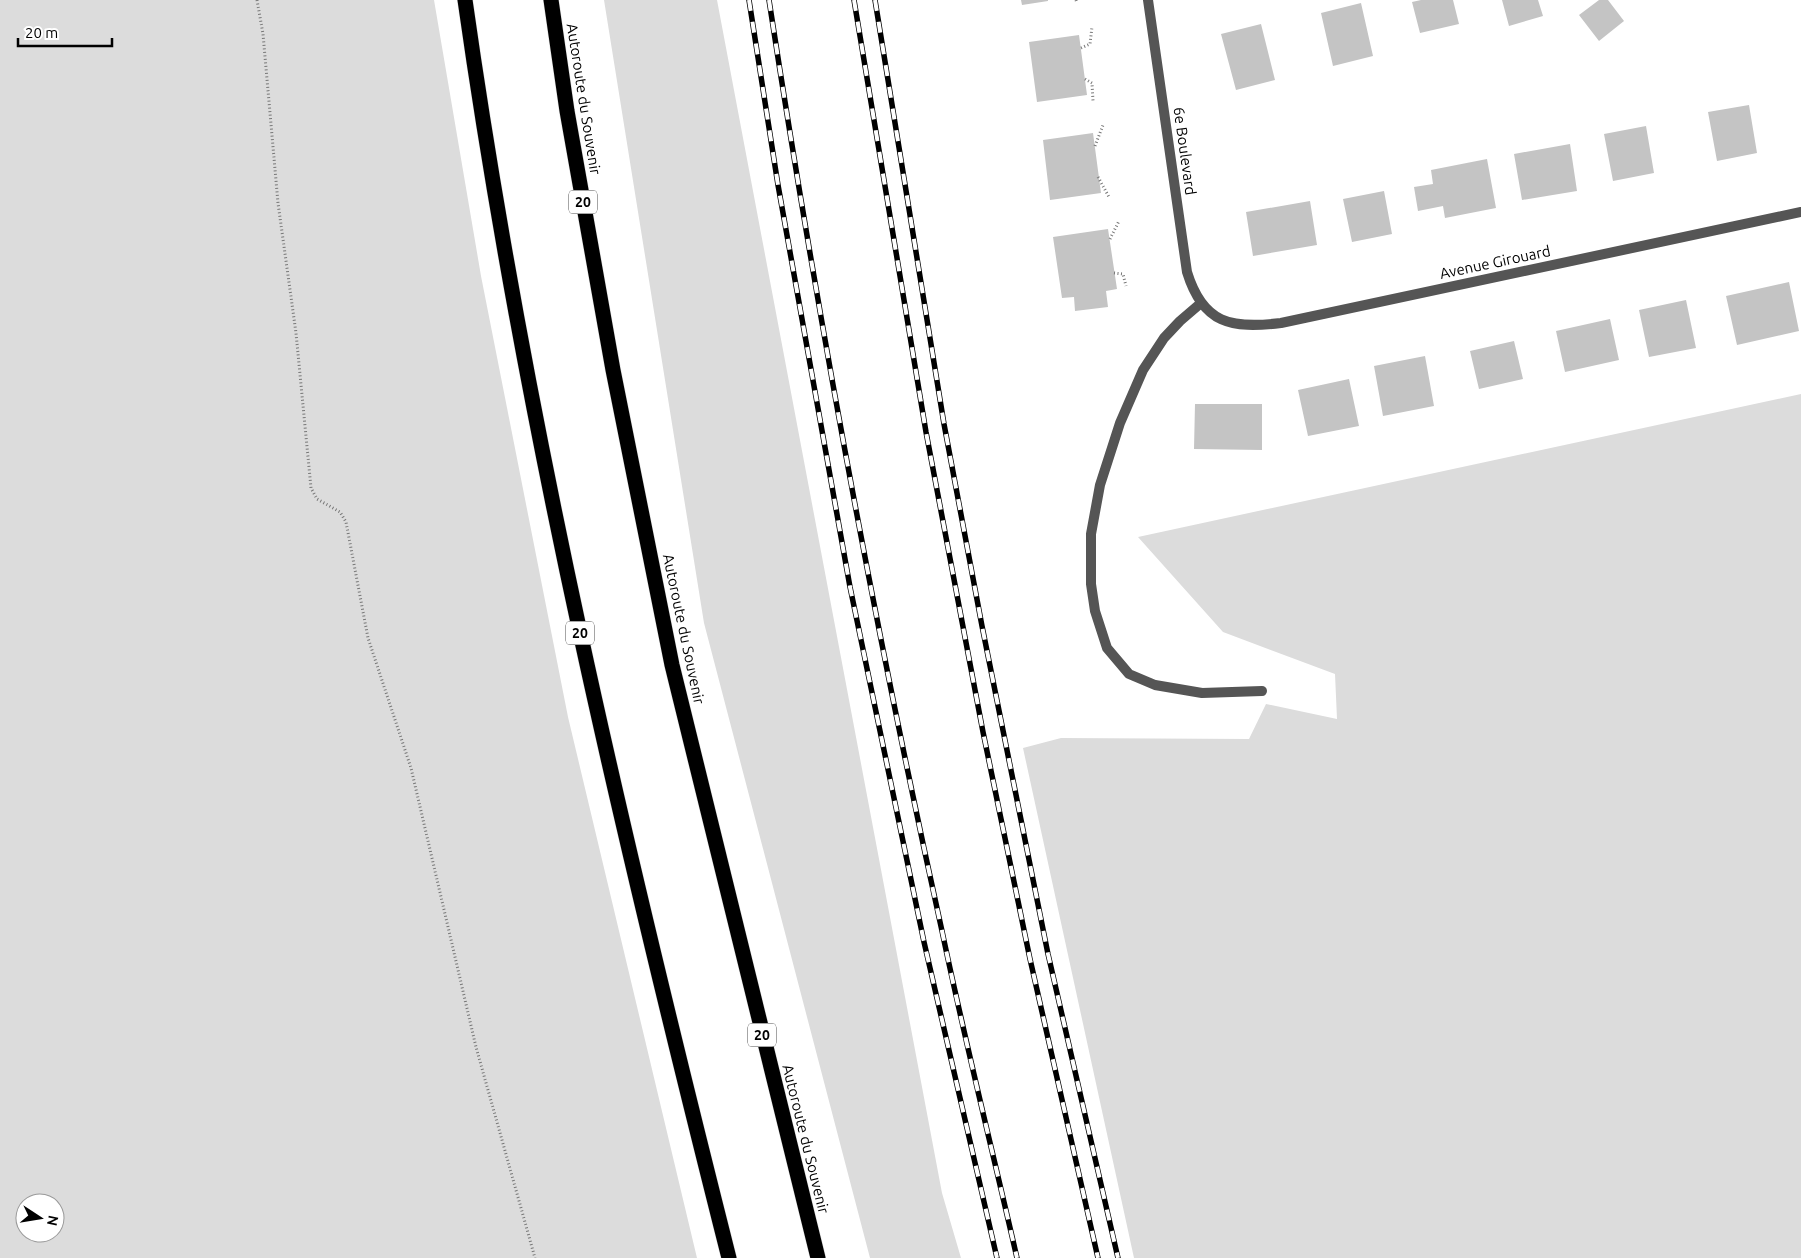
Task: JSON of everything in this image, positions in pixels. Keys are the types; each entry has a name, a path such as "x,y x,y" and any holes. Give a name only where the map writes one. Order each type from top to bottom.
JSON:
{"highway":[{"name":"20","path":"464,0 509,271 543,454 577,619 648,929 729,1258"},
{"name":"Autoroute du Souvenir","path":"551,0 570,129 615,380 672,665 818,1258"}],"street":[{"name":"6e Boulevard","path":"1148,0 1187,272 1192,288 1201,303"},
{"name":"Avenue Girouard","path":"1201,303 1214,316 1240,325 1258,326 1280,323 1801,212"},
{"path":"1201,303 1180,320 1164,338 1143,370 1120,423 1100,485 1091,534 1091,584 1095,611 1108,648 1129,674 1155,685 1202,693 1262,691"}],"path":[{"path":"257,0 278,203 296,333 311,488 317,499 340,512 346,522 368,638 411,768 476,1047 535,1258"},
{"path":"1081,48 1090,44 1092,27"},
{"path":"1085,79 1092,83 1093,100"},
{"path":"1095,146 1103,125"},
{"path":"1098,177 1109,198"},
{"path":"1110,240 1118,221"},
{"path":"1114,273 1123,274 1126,286"}],"shaded area":[{"path":"0,0 434,0 481,276 568,717 697,1258 0,1258"},
{"path":"604,0 717,0 942,1193 961,1258 870,1258 704,623"},
{"path":"1801,394 1801,1258 1134,1258 1023,748 1061,738 1249,739 1266,704 1337,719 1335,674 1223,632 1138,537"}],"building":[{"path":"1021,0 1048,0 1048,1 1022,5"},
{"path":"1421,0 1453,0 1459,24 1420,33 1412,2"},
{"path":"1502,0 1538,0 1543,16 1509,26"},
{"path":"1599,0 1608,0 1624,21 1599,41 1579,15"},
{"path":"1361,3 1373,56 1333,66 1321,13"},
{"path":"1261,24 1275,80 1236,90 1221,34"},
{"path":"1079,35 1087,95 1037,102 1029,42"},
{"path":"1749,105 1757,153 1717,161 1708,112"},
{"path":"1646,126 1654,173 1613,181 1604,134"},
{"path":"1093,133 1101,193 1050,200 1043,140"},
{"path":"1570,144 1577,191 1522,200 1514,154"},
{"path":"1487,159 1496,208 1445,218 1443,206 1418,211 1414,187 1433,184 1431,170"},
{"path":"1384,191 1392,234 1352,242 1343,199"},
{"path":"1310,201 1317,245 1253,256 1246,212"},
{"path":"1108,229 1117,289 1106,291 1108,307 1075,311 1074,297 1062,298 1053,237"},
{"path":"1789,282 1799,331 1737,345 1726,296"},
{"path":"1686,300 1696,348 1649,357 1639,310"},
{"path":"1610,319 1619,360 1565,372 1556,331"},
{"path":"1514,341 1523,379 1479,389 1470,351"},
{"path":"1425,356 1434,406 1383,416 1374,366"},
{"path":"1349,379 1359,426 1308,436 1298,390"},
{"path":"1195,404 1262,404 1262,450 1194,449"}],"railway":[{"path":"749,0 778,185 850,587 924,942 997,1258"},
{"path":"769,0 827,350 870,583 951,972 1017,1258"},
{"path":"854,0 926,432 983,732 1030,959 1098,1258"},
{"path":"875,0 944,424 982,626 1048,954 1118,1258"}]}
